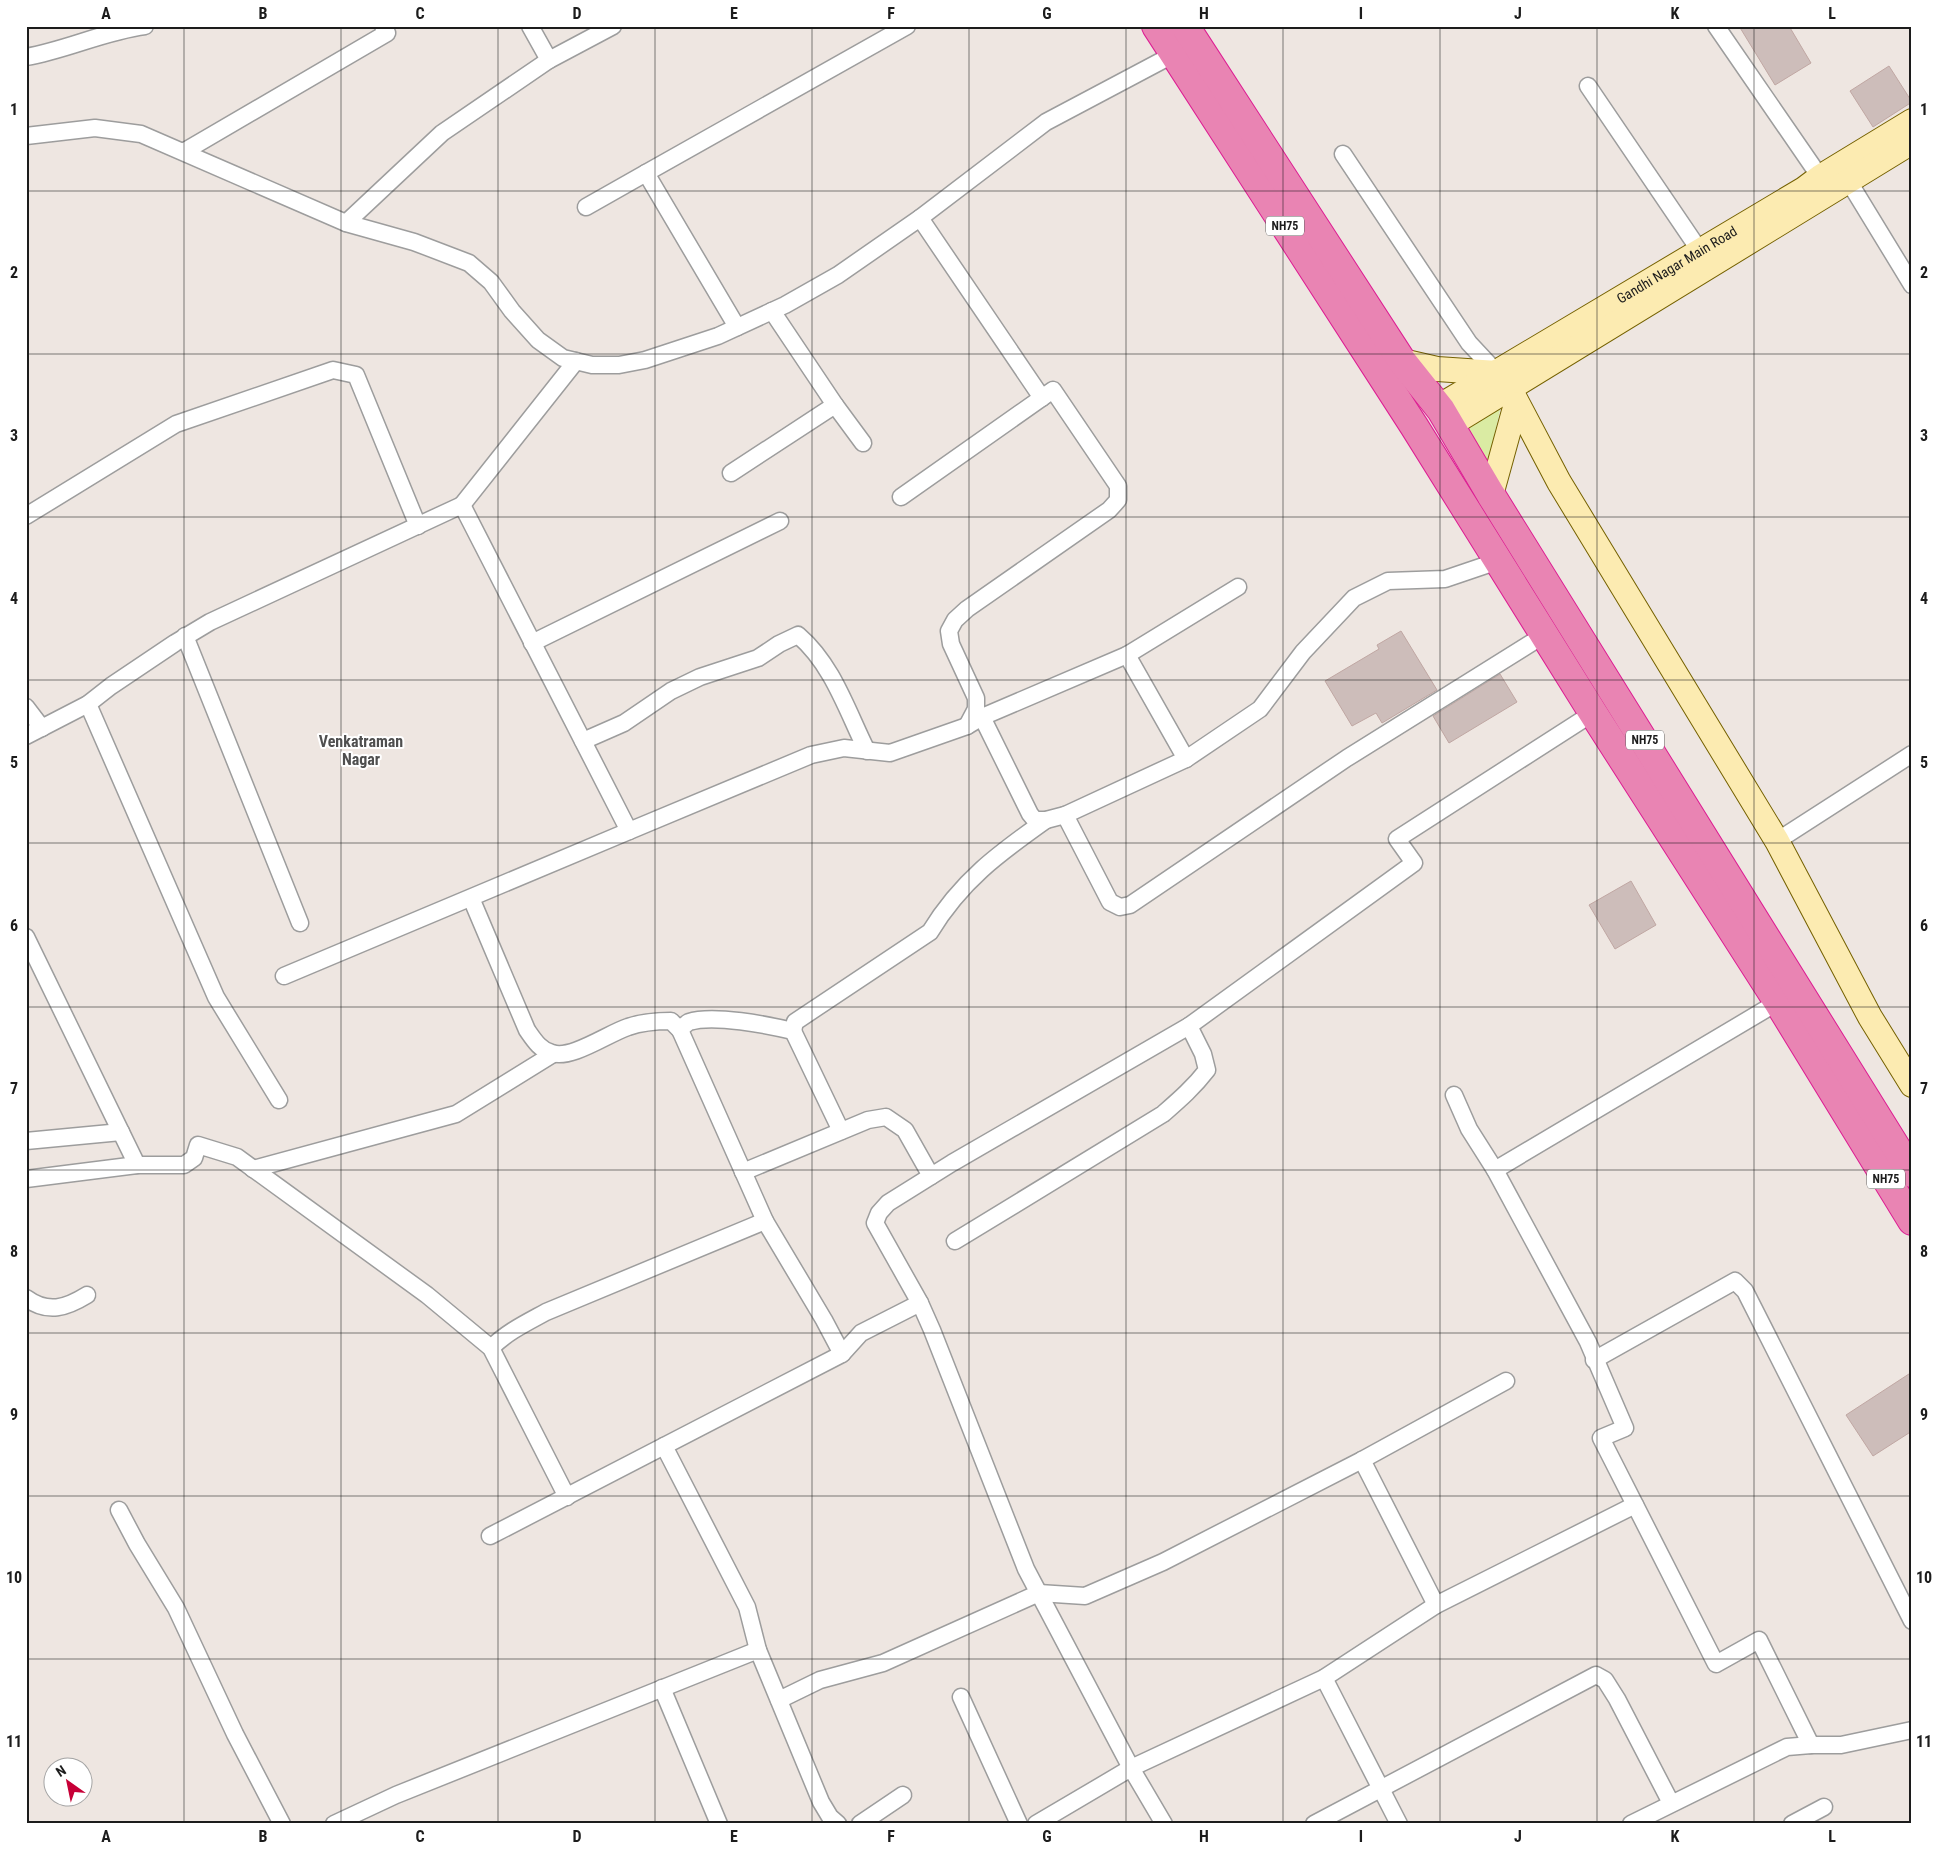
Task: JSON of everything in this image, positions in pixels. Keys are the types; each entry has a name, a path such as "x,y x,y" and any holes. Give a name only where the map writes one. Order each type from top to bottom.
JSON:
{"highway":[{"name":"NH75","path":"1156,26 1185,41 1402,361 1443,414 1491,495 1912,1173"},
{"name":"NH75","path":"1185,41 1414,426 1593,713 1778,1002 1912,1221"},
{"path":"1414,426 1443,414"}],"main road":[{"name":"Gandhi Nagar Main Road","path":"1443,414 1508,389 1836,175 1912,121"},
{"name":"Gandhi Nagar Main Road","path":"1508,389 1700,251 1804,189 1912,142"},
{"path":"1402,361 1508,389 1559,482 1777,841 1870,1017 1912,1085"},
{"path":"1491,495 1508,389"}],"street":[{"path":"26,57 45,54 126,27 146,26"},
{"path":"530,26 548,60"},
{"path":"346,223 442,133 548,60 613,26"},
{"path":"586,207 907,26"},
{"path":"1716,26 1836,175 1912,285"},
{"path":"185,151 389,28"},
{"path":"26,136 94,128 141,134 185,151 346,223 414,242 469,263 491,282 512,311 538,340 564,358 592,365 619,365 645,360 718,336 772,311 838,276 920,218 1046,122 1185,41"},
{"path":"1588,86 1700,251"},
{"path":"1343,154 1468,342 1508,389"},
{"path":"646,173 737,327"},
{"path":"920,218 1042,398"},
{"path":"772,311 834,405 863,443"},
{"path":"26,736 88,704 111,686 185,636 210,622 462,506 576,361"},
{"path":"26,516 176,424 333,370 356,375 418,526"},
{"path":"901,496 1053,390 1118,486 1118,500 1108,510 967,609 955,620 949,631 951,644 976,698 976,709 967,726"},
{"path":"731,473 834,405"},
{"path":"462,506 629,831"},
{"path":"532,643 780,521"},
{"path":"982,717 1030,814 1035,820 1046,820 1065,815 1186,759 1260,709 1303,652 1354,598 1388,581 1445,579 1498,561"},
{"path":"284,976 811,755 844,748 890,753 967,726 982,717 1127,655 1238,587"},
{"path":"1065,815 1110,902 1120,907 1130,905 1347,758 1544,634"},
{"path":"583,741 624,723 671,691 700,677 758,658 779,644 798,635 810,645 827,667 867,751"},
{"path":"185,636 300,923"},
{"path":"1127,655 1186,759"},
{"path":"88,704 216,998 279,1100"},
{"path":"26,707 42,728"},
{"path":"1164,1824 1131,1768 1026,1569 920,1303 875,1223 879,1213 888,1202 1189,1026 1414,863 1397,839 1593,713"},
{"path":"1777,841 1912,754"},
{"path":"841,1131 793,1031 795,1022 930,932 944,910 969,880 1011,845 1046,820"},
{"path":"471,898 527,1030 537,1045 553,1054"},
{"path":"26,937 137,1165"},
{"path":"1495,1170 1778,1002"},
{"path":"680,1030 687,1023 700,1020 738,1021 793,1031"},
{"path":"253,1168 456,1114 553,1054 569,1053 628,1027 654,1021 671,1021 680,1030 765,1221 842,1354"},
{"path":"956,1241 1163,1114 1182,1098 1195,1086 1207,1070 1203,1054 1189,1026"},
{"path":"1454,1095 1469,1130 1495,1170 1588,1342 1594,1360 1625,1428 1601,1438 1716,1664 1758,1640 1810,1744"},
{"path":"743,1172 868,1120 886,1118 905,1130 931,1176"},
{"path":"26,1141 121,1132"},
{"path":"26,1179 137,1165 184,1165 194,1158 198,1145 237,1157 427,1295 490,1348 567,1496"},
{"path":"490,1348 502,1337 546,1312 765,1221"},
{"path":"1594,1360 1735,1281 1746,1291 1912,1621"},
{"path":"26,1298 35,1305 45,1308 74,1303 88,1295"},
{"path":"490,1536 842,1354 861,1333 920,1303"},
{"path":"779,1700 820,1680 883,1663 1039,1593 1085,1596 1162,1562 1362,1460 1506,1380"},
{"path":"664,1446 748,1607 758,1650 821,1802 830,1817 838,1824"},
{"path":"1362,1460 1436,1605"},
{"path":"1036,1824 1131,1768 1324,1678 1436,1605 1635,1505"},
{"path":"119,1510 137,1544 176,1608 235,1734 282,1824"},
{"path":"334,1824 396,1795 758,1650"},
{"path":"1314,1824 1596,1676 1605,1680 1617,1699 1671,1803"},
{"path":"1324,1678 1399,1824"},
{"path":"662,1688 719,1824"},
{"path":"961,1697 1019,1824"},
{"path":"1631,1824 1787,1747 1810,1744 1840,1745 1912,1730"},
{"path":"860,1824 903,1795"},
{"path":"1792,1824 1824,1808"}],"green space":[{"path":"1501,406 1488,463 1466,424"}],"building":[{"path":"1739,26 1789,26 1811,63 1775,85"},
{"path":"1889,66 1912,102 1873,127 1850,91"},
{"path":"1401,631 1437,690 1382,723 1376,713 1352,726 1325,681 1379,649 1377,645"},
{"path":"1500,674 1517,702 1449,743 1433,716"},
{"path":"1631,881 1656,925 1615,949 1589,905"},
{"path":"1912,1372 1912,1431 1873,1456 1846,1415"}],"district":[{"name":"Venkatraman Nagar","path":"361,750"}]}
